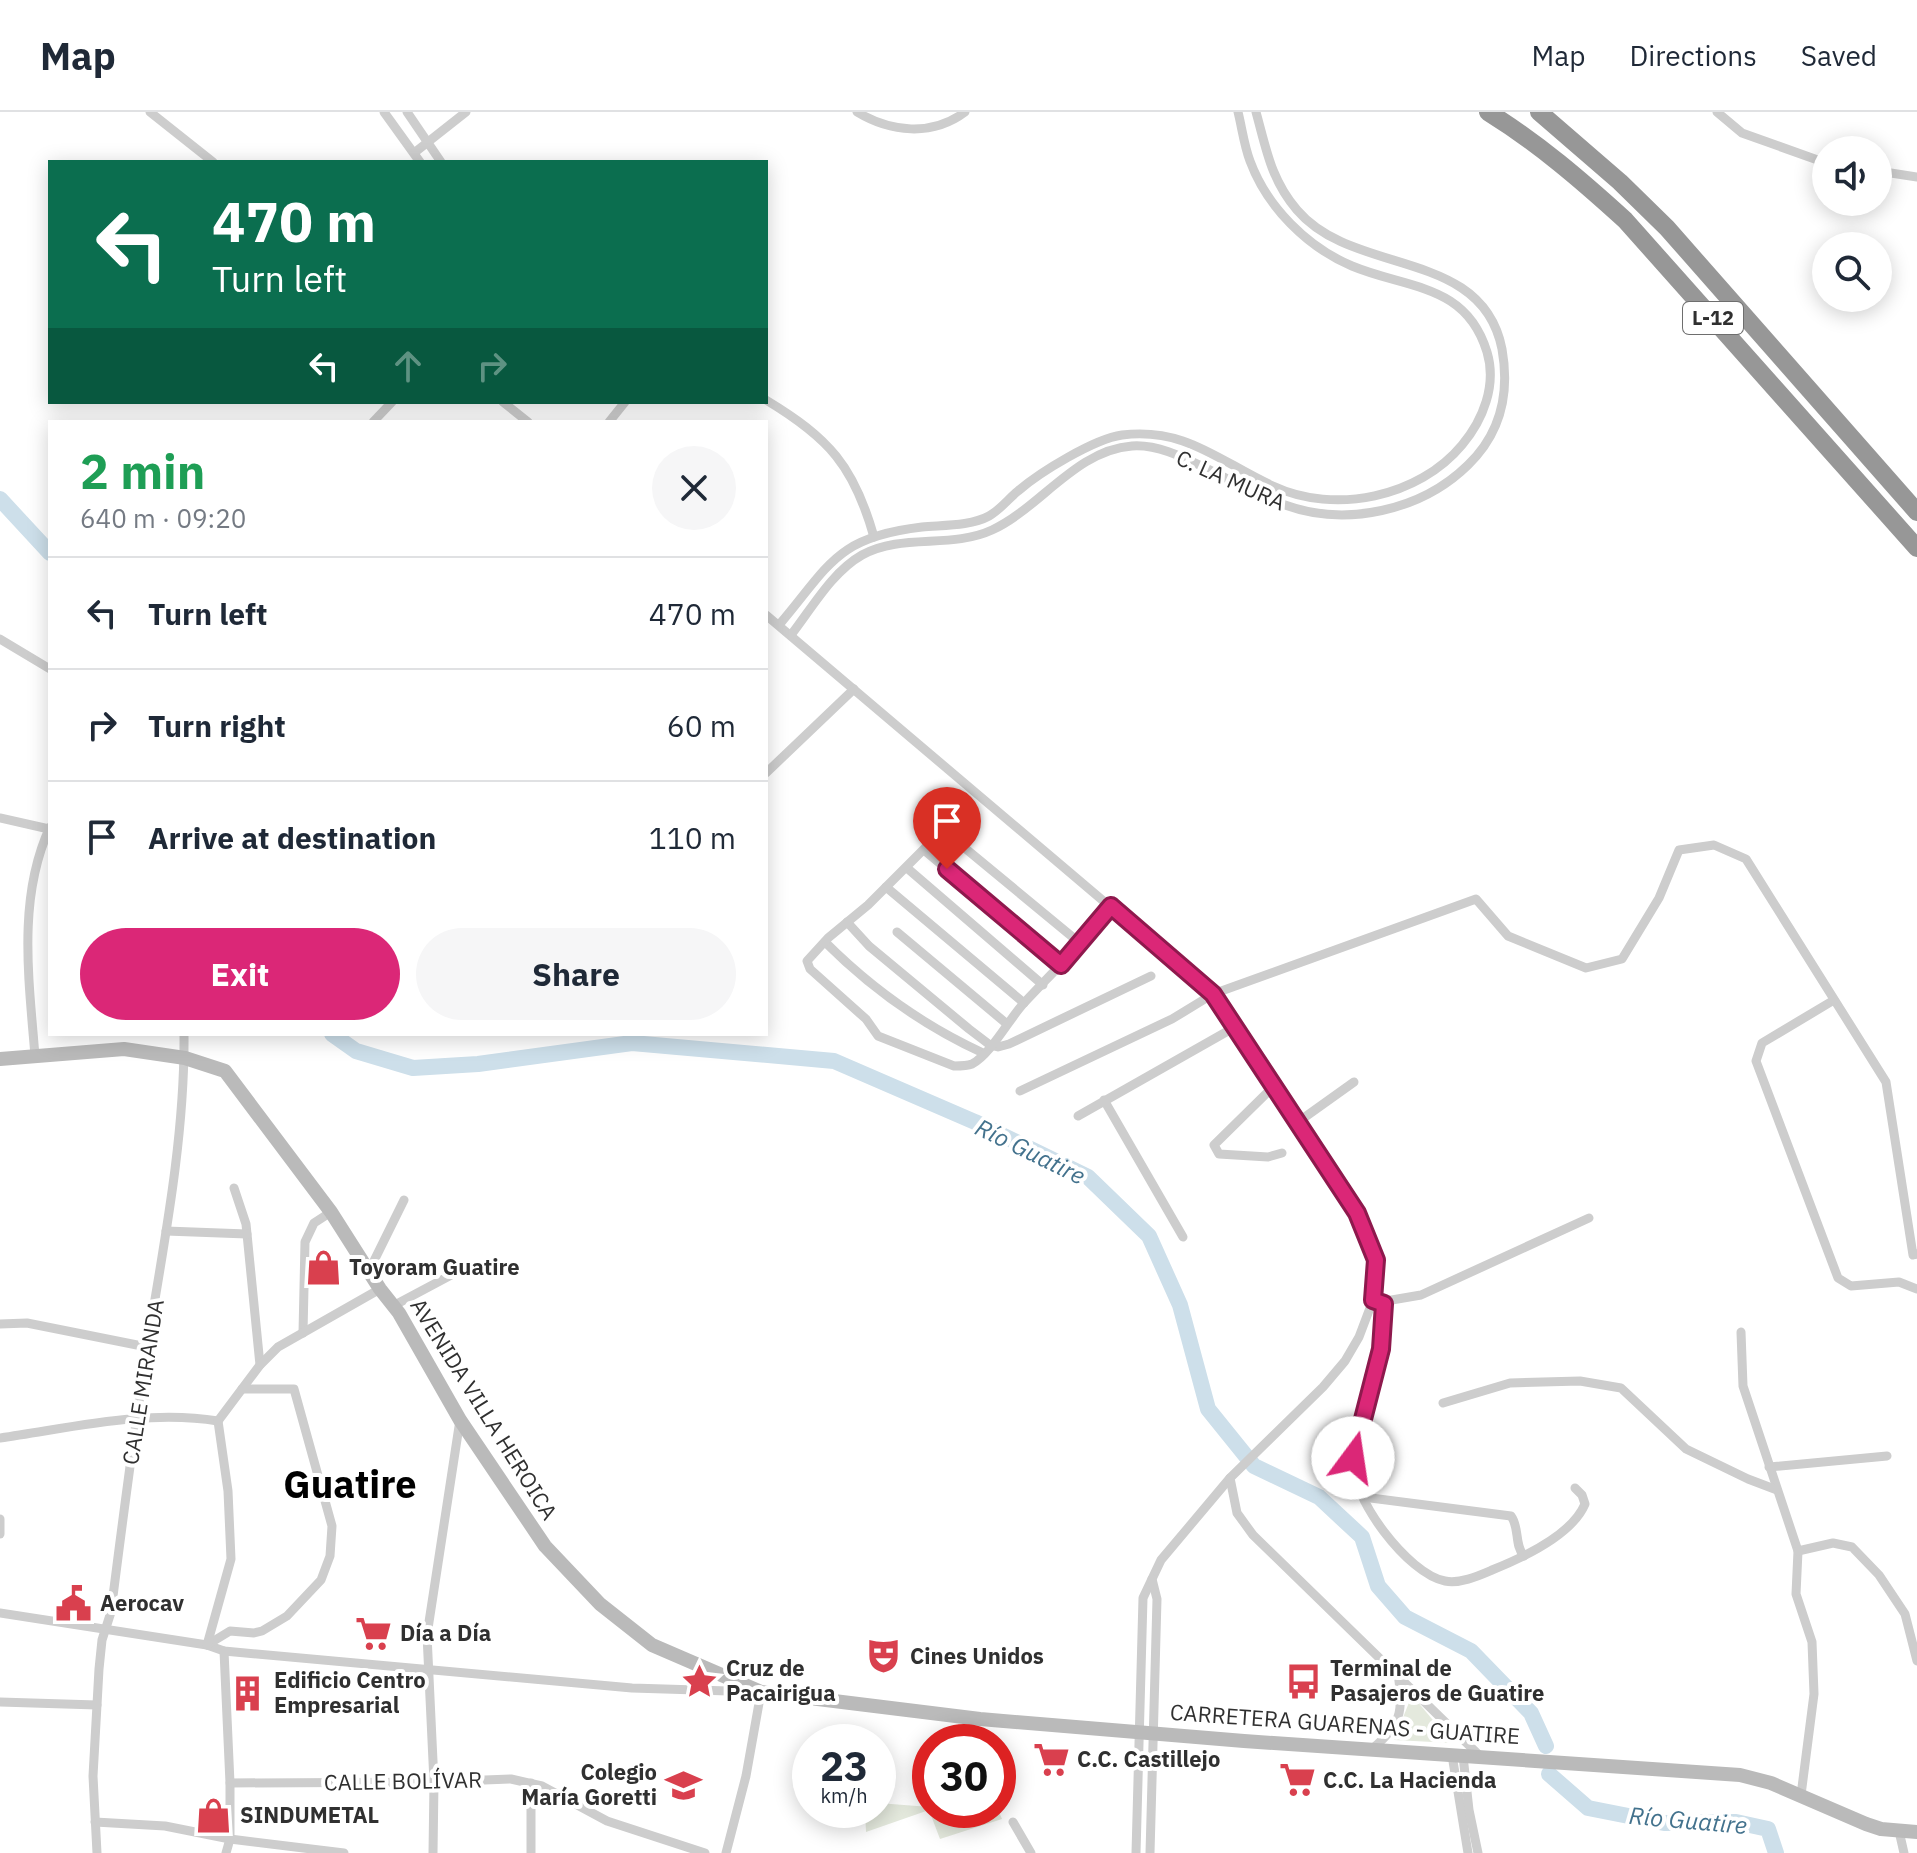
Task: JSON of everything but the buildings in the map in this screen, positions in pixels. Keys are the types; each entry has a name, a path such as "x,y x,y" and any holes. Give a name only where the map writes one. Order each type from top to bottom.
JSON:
{"highway":[{"name":"L-12","path":"1488,112 1572,171 1625,220 1917,548"},
{"name":"L-12","path":"1539,112 1620,182 1667,228 1917,512"}],"main road":[{"name":"AVENIDA VILLA HEROICA","path":"0,1059 124,1049 185,1058 225,1071 331,1212 393,1306 460,1420 545,1546 600,1604 652,1645 761,1692"},
{"name":"CARRETERA GUARENAS - GUATIRE","path":"761,1692 980,1719 1740,1775 1801,1795 1866,1824 1917,1832"}],"street":[{"path":"150,112 210,160"},
{"path":"384,112 417,158 428,142 466,112"},
{"path":"407,112 440,160"},
{"path":"857,112 875,123 890,127 924,129 941,126 965,112"},
{"path":"779,625 822,571 851,545 873,535 981,519 1060,463 1099,442 1118,436 1168,436 1192,443 1274,487 1320,499 1348,500 1399,489 1419,480 1455,453 1479,422 1489,388 1487,352 1478,330 1466,313 1433,290 1351,265 1306,238 1279,210 1261,184 1250,160 1238,112"},
{"name":"C. LA MURA","path":"791,635 836,576 849,564 877,548 967,538 989,531 1013,517 1070,473 1122,447 1155,447 1284,505 1309,512 1350,516 1389,508 1428,493 1454,477 1479,454 1499,420 1504,385 1502,348 1494,326 1483,309 1469,292 1450,279 1341,243 1320,231 1299,213 1275,179 1266,158 1256,112"},
{"path":"1717,112 1742,133 1812,158"},
{"path":"1892,173 1917,177"},
{"path":"768,401 810,429 842,461 865,504 877,548"},
{"path":"375,420 390,404"},
{"path":"506,404 526,420"},
{"path":"611,420 623,404"},
{"path":"768,617 1213,994 1357,1213 1376,1260 1373,1300 1359,1337 1345,1361 1323,1387 1230,1478 1161,1560 1143,1598 1150,1853"},
{"path":"0,639 48,668"},
{"path":"768,771 854,689"},
{"path":"0,818 48,828"},
{"path":"1081,944 943,830 807,961 810,969 866,1019 878,1036 954,1066 974,1063 1024,1003 1081,944 1111,906"},
{"path":"35,1056 28,978 29,910 34,875 48,834"},
{"path":"1020,1091 1172,1019 1213,994 1476,899 1508,936 1586,968 1622,959 1659,898 1679,850 1714,845 1746,859 1886,1082 1913,1255 1917,1254"},
{"path":"924,850 1061,965"},
{"path":"907,868 1043,985"},
{"path":"886,887 1024,1003"},
{"path":"847,922 869,946 987,1049"},
{"path":"897,932 1007,1024"},
{"path":"825,942 856,973 909,1014 987,1049 1009,1044 1151,976"},
{"path":"1834,1000 1762,1043 1756,1061 1838,1278 1851,1286 1899,1282 1917,1289"},
{"path":"1078,1116 1235,1027"},
{"name":"CALLE MIRANDA","path":"97,1853 93,1776 102,1640 111,1612 136,1419 166,1231 185,1058 184,1036"},
{"path":"1298,1122 1354,1082"},
{"path":"1274,1086 1214,1145 1219,1154 1268,1157 1282,1153"},
{"path":"1104,1100 1183,1237"},
{"path":"234,1188 247,1234 260,1365"},
{"path":"369,1271 404,1200"},
{"path":"303,1333 305,1242 314,1223 331,1212"},
{"path":"1373,1300 1384,1304 1421,1295 1589,1218"},
{"path":"166,1231 247,1234"},
{"path":"393,1306 468,1266"},
{"path":"207,1645 231,1559 228,1491 218,1421 260,1365 278,1347 380,1289"},
{"path":"1384,1304 1381,1349 1353,1458 1354,1480 1396,1547 1434,1578 1447,1582 1462,1580 1524,1556 1551,1540 1583,1509 1582,1495 1575,1488"},
{"path":"0,1324 27,1323 147,1347"},
{"path":"1741,1332 1743,1386 1798,1551 1796,1594 1812,1642 1814,1694 1801,1795"},
{"path":"1443,1403 1510,1383 1580,1381 1621,1388 1686,1449 1777,1490"},
{"path":"207,1645 230,1631 262,1631 287,1616 321,1580 330,1556 332,1526 294,1389 242,1389"},
{"path":"0,1438 136,1419 194,1417 218,1421"},
{"path":"433,1853 434,1782 427,1635 460,1420"},
{"path":"1769,1467 1887,1456"},
{"path":"1230,1478 1237,1513 1253,1535 1488,1757"},
{"path":"1363,1497 1511,1516 1524,1556"},
{"path":"0,1523 0,1534"},
{"path":"1798,1551 1833,1543 1852,1547 1879,1575 1905,1614 1917,1661"},
{"path":"1136,1853 1157,1599 1152,1579"},
{"path":"0,1613 207,1645 224,1651 632,1688 761,1692 746,1776 726,1853"},
{"path":"224,1651 230,1783 230,1839 226,1853"},
{"path":"1372,1749 1391,1732 1397,1721 1402,1698 1398,1674"},
{"path":"0,1702 97,1705"},
{"path":"1458,1756 1468,1853"},
{"path":"1458,1756 1478,1853"},
{"name":"CALLE BOLÍVAR","path":"230,1783 511,1779 542,1786 607,1821 705,1853"},
{"path":"531,1783 531,1853"},
{"path":"95,1822 165,1826 230,1839 344,1853"},
{"path":"1016,1827 1031,1853"},
{"path":"1899,1831 1904,1853"}],"shaded area":[{"path":"1412,1695 1452,1743 1394,1740"},
{"path":"896,1804 912,1806 912,1816 896,1822"},
{"path":"936,1828 974,1828 940,1839"}],"waterway":[{"name":"Río Guatire","path":"0,499 48,551"},
{"name":"Río Guatire","path":"335,1036 356,1051 413,1068 478,1064 632,1043 834,1061 975,1122 1088,1177 1149,1236 1180,1305 1208,1409 1254,1466 1319,1497 1362,1537 1378,1586 1405,1617 1471,1651 1531,1713 1546,1746"},
{"name":"Río Guatire","path":"1549,1774 1588,1808 1664,1823 1736,1822 1768,1829 1776,1853"}],"place":[{"name":"Toyoram Guatire","path":"323,1267"},
{"name":"Aerocav","path":"74,1603"},
{"name":"Día a Día","path":"374,1633"},
{"name":"Cines Unidos","path":"884,1656"},
{"name":"Cruz de Pacairigua","path":"700,1681"},
{"name":"Terminal de Pasajeros de Guatire","path":"1304,1681"},
{"name":"Edificio Centro Empresarial","path":"248,1693"},
{"name":"C.C. Castillejo","path":"1051,1759"},
{"name":"C.C. La Hacienda","path":"1297,1780"},
{"name":"Colegio María Goretti","path":"683,1785"},
{"name":"SINDUMETAL","path":"214,1815"}],"district":[{"name":"Guatire","path":"350,1485"}],"route":[{"path":"947,869 1061,965 1111,906 1213,994 1357,1213 1376,1260 1373,1300 1384,1304 1381,1349 1353,1458"}]}
